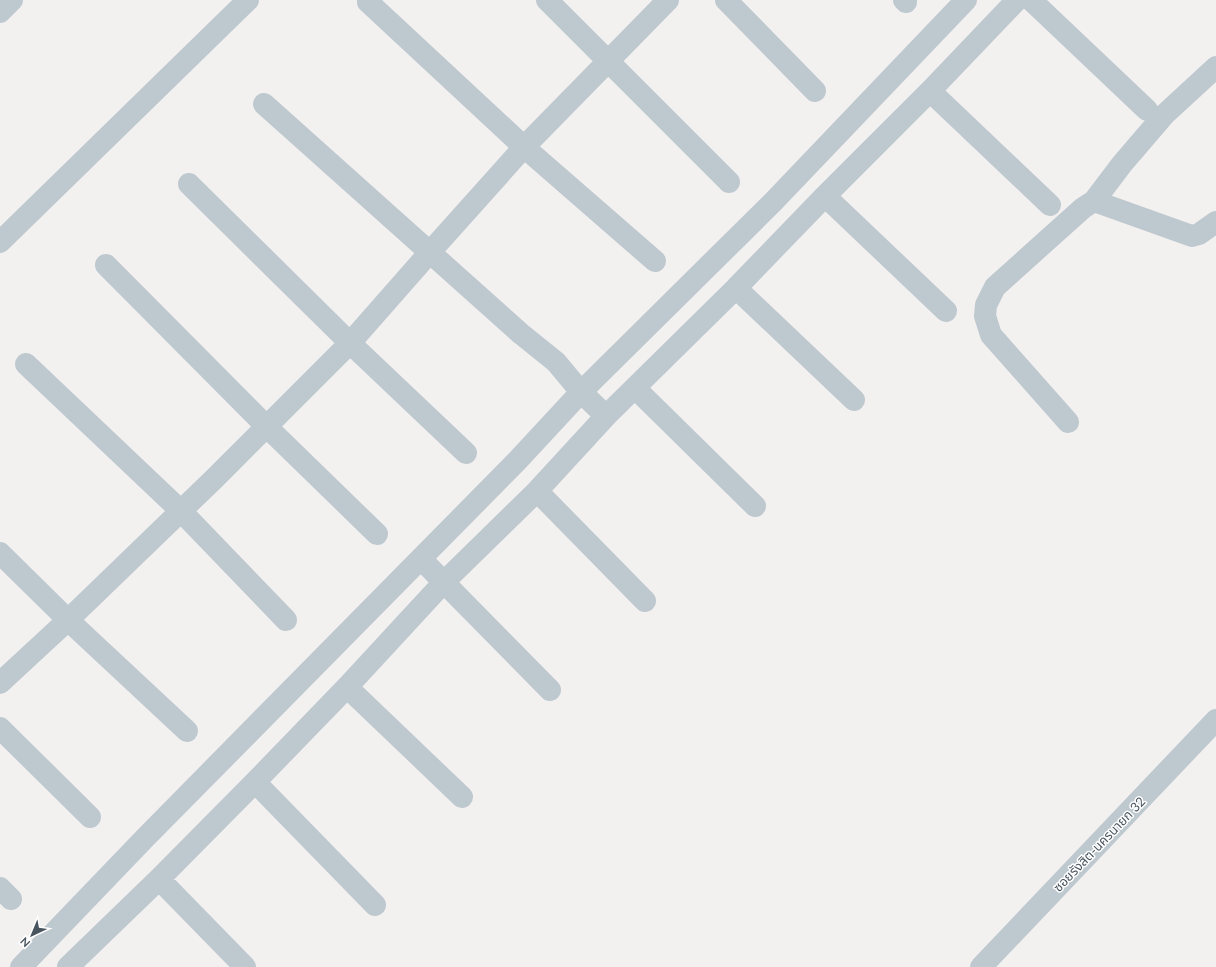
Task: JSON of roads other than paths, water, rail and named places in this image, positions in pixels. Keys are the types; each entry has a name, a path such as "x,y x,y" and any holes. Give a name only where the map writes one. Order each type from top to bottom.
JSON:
{"street":[{"path":"0,12 12,0"},
{"path":"0,242 248,0"},
{"path":"547,0 729,182"},
{"path":"0,683 68,620 350,343 524,147 668,0"},
{"path":"726,0 815,91"},
{"path":"21,967 145,838 517,461 581,392 773,202 966,0"},
{"path":"68,967 159,879 255,782 347,687 444,582 537,491 606,416 736,288 824,196 930,91 1018,0"},
{"path":"1031,0 1147,110"},
{"path":"368,2 524,147 655,261"},
{"path":"1068,422 991,335 985,316 986,305 995,287 1083,208 1094,201 1122,164 1164,115 1216,67"},
{"path":"930,91 1050,205"},
{"path":"264,104 520,333 556,362 581,392 606,416"},
{"path":"189,184 350,343 466,453"},
{"path":"824,196 946,311"},
{"path":"1094,201 1192,236 1199,234 1216,222"},
{"path":"106,266 266,426 377,534"},
{"path":"736,288 854,400"},
{"path":"26,364 181,510 286,620"},
{"path":"635,388 755,506"},
{"path":"537,491 645,600"},
{"path":"0,553 68,620 187,730"},
{"path":"421,559 550,690"},
{"path":"347,687 462,797"},
{"name":"ซอยรังสิต-นครนายก 32","path":"982,967 1216,720"},
{"path":"0,728 90,817"},
{"path":"255,782 375,905"},
{"path":"159,879 245,967"}]}
